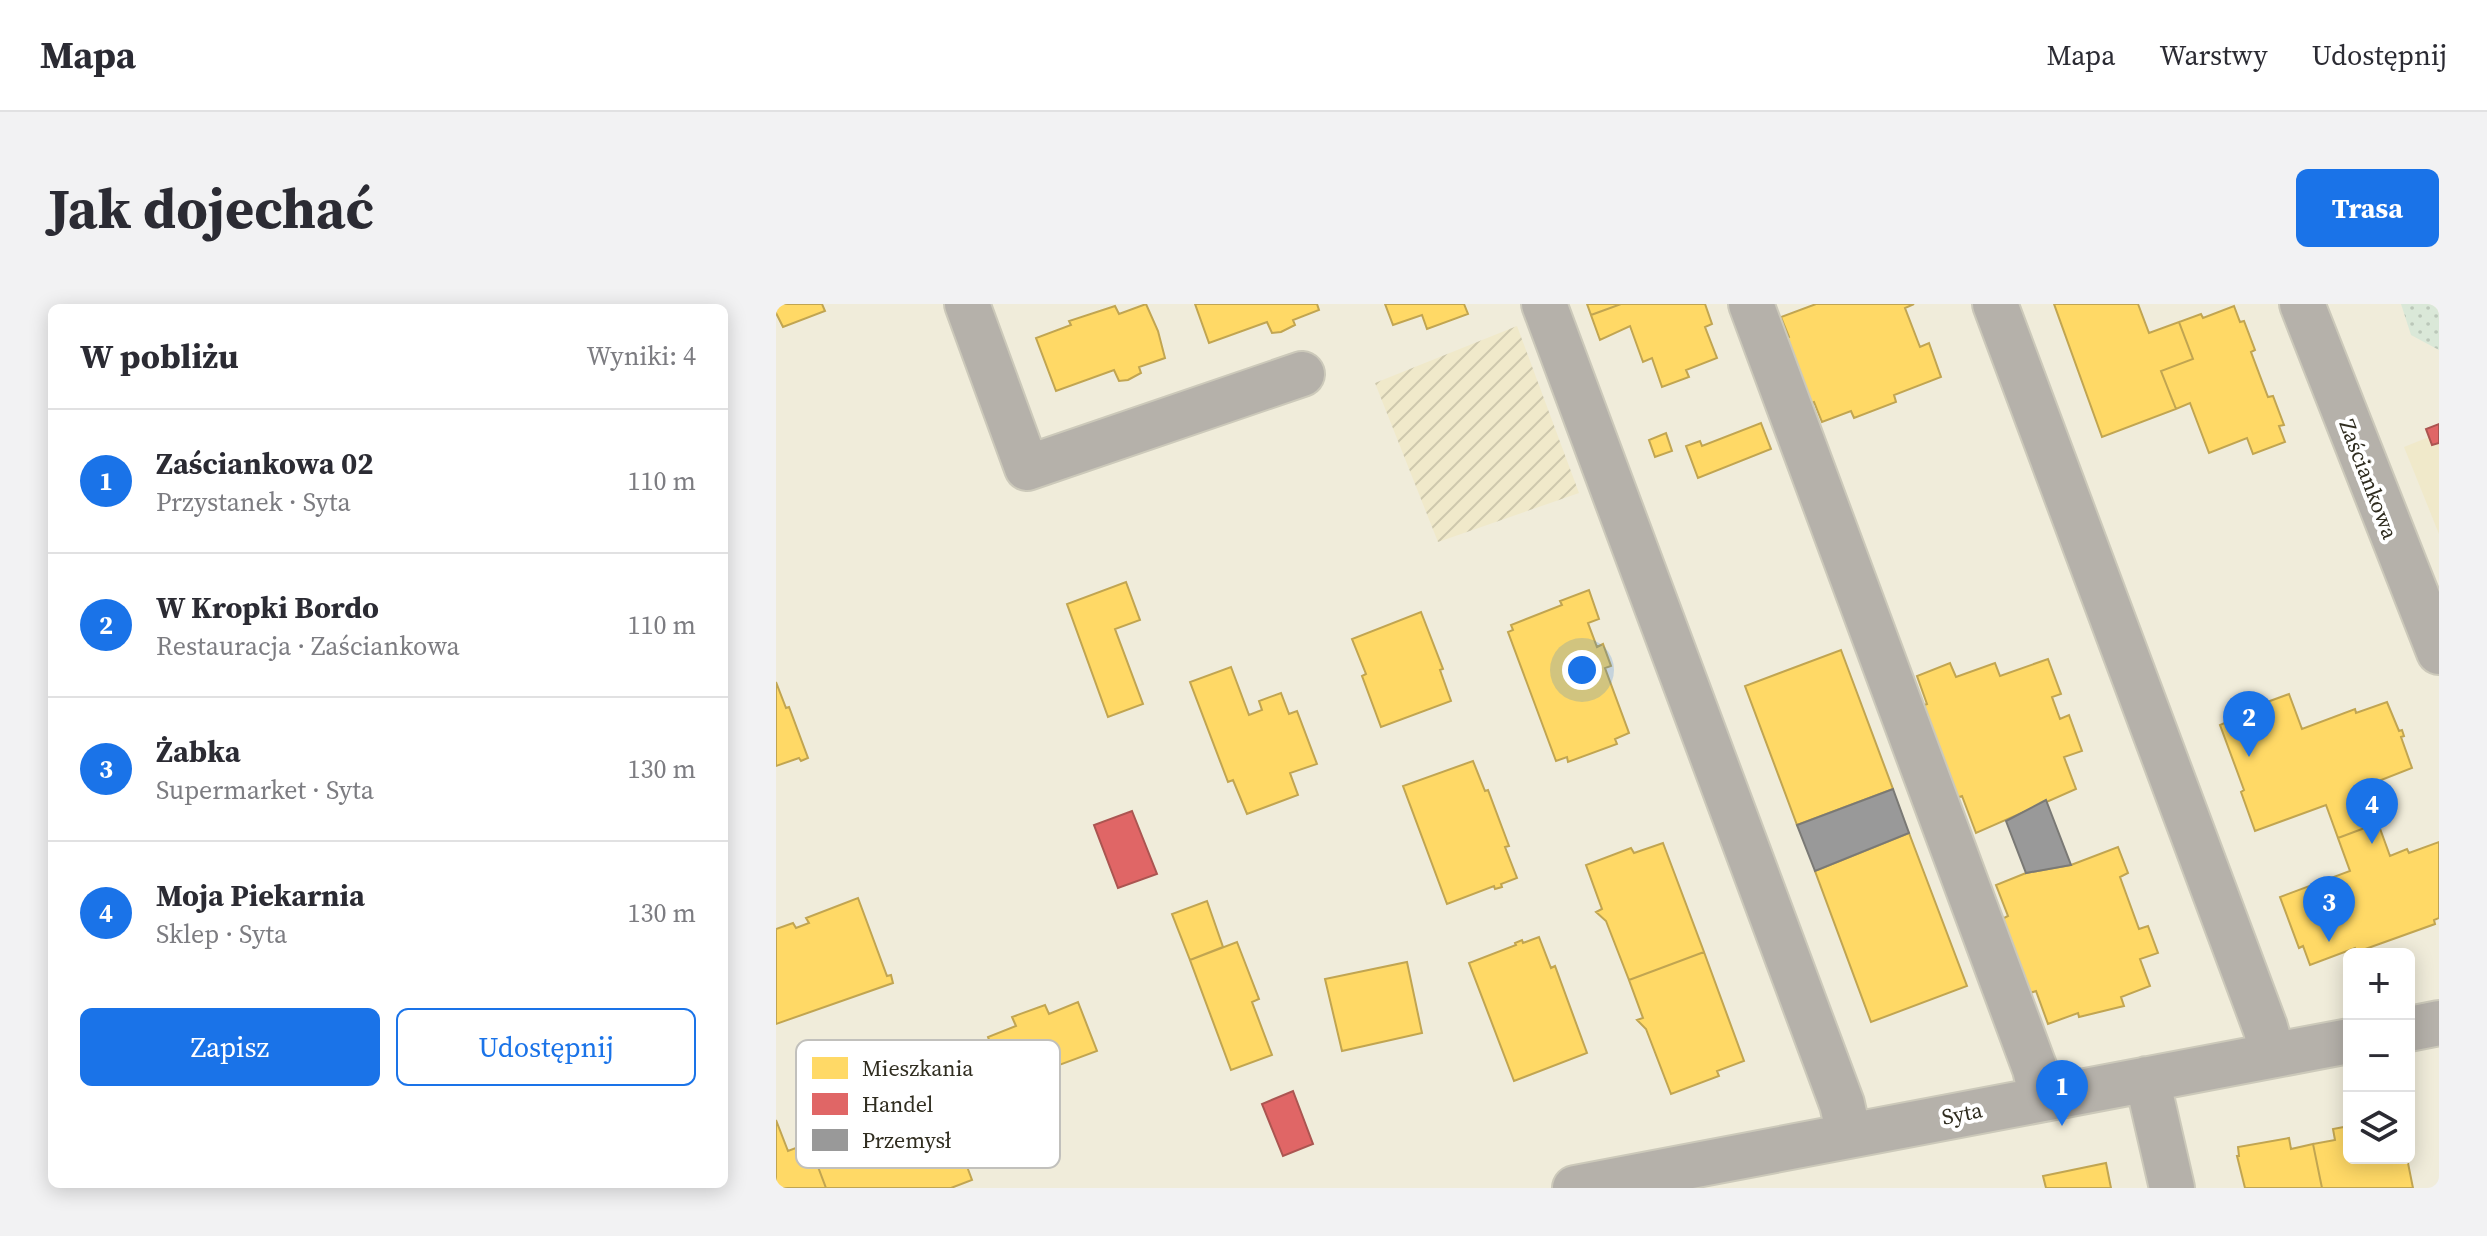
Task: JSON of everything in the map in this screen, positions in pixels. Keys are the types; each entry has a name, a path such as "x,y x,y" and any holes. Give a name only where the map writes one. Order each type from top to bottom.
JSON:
{"street":[{"path":"967,304 1027,468 1302,374"},
{"path":"1544,304 1836,1089 1849,1135"},
{"path":"1751,304 2035,1069 2042,1099"},
{"path":"1995,304 2249,983 2273,1055"},
{"name":"Zaściankowa","path":"2302,304 2439,652"},
{"path":"2415,1028 2439,1023"},
{"name":"Syta","path":"1575,1188 1662,1180 1849,1135 2343,1042"},
{"path":"2147,1079 2172,1188"}],"shaded area":[{"path":"1517,326 1579,493 1438,542 1375,383"},
{"path":"2439,433 2439,534 2404,447"}],"green space":[{"path":"2401,304 2439,304 2439,350 2411,335"}],"building: Mieszkania":[{"path":"776,304 822,304 825,311 783,327 776,313"},
{"path":"1146,304 1165,358 1139,367 1141,373 1128,380 1119,381 1114,370 1056,391 1036,338 1071,325 1069,321 1115,306 1119,314"},
{"path":"1195,304 1317,304 1319,310 1293,320 1295,325 1281,332 1272,333 1267,322 1209,343"},
{"path":"1385,304 1464,304 1468,314 1427,329 1422,315 1393,325"},
{"path":"1587,304 1621,304 1591,315"},
{"path":"1621,304 1705,304 1712,324 1705,327 1717,358 1686,370 1689,377 1662,387 1652,358 1643,362 1630,326 1600,340 1591,315"},
{"path":"1816,304 1914,304 1905,308 1920,347 1929,343 1941,377 1894,395 1896,402 1854,418 1851,411 1822,422 1814,402 1808,404 1784,339 1789,337 1781,317"},
{"path":"2054,304 2138,304 2149,333 2179,322 2193,359 2161,371 2176,409 2102,437"},
{"path":"2234,306 2240,322 2244,321 2255,350 2251,352 2268,397 2273,396 2284,425 2279,426 2285,442 2253,454 2247,438 2209,453 2190,403 2176,409 2161,371 2193,359 2179,322 2201,314 2203,318"},
{"path":"1761,423 1771,449 1698,478 1686,446 1700,441 1702,446"},
{"path":"1666,433 1672,451 1655,457 1649,440"},
{"path":"1126,582 1140,620 1115,629 1143,704 1108,717 1067,604"},
{"path":"1589,590 1599,619 1588,623 1597,647 1603,644 1611,666 1605,668 1629,733 1615,739 1617,744 1568,762 1567,757 1556,761 1508,632 1513,630 1511,625 1562,605 1560,601"},
{"path":"1421,612 1443,669 1440,670 1451,701 1381,727 1352,639"},
{"path":"1841,650 1893,789 1797,825 1745,686"},
{"path":"2048,659 2061,694 2052,697 2060,719 2069,715 2082,751 2064,757 2076,789 1976,833 1962,796 1956,798 1921,706 1927,704 1917,676 1950,663 1956,677 1995,663 2000,676"},
{"path":"1231,667 1249,715 1262,710 1259,701 1281,693 1289,714 1297,711 1317,764 1290,773 1298,795 1247,814 1233,780 1228,782 1190,682"},
{"path":"776,682 808,758 776,766"},
{"path":"2289,694 2302,729 2355,709 2356,713 2387,702 2399,731 2402,730 2404,736 2401,737 2412,768 2381,780 2383,784 2366,790 2378,823 2338,838 2326,805 2255,831 2241,792 2244,790 2220,725 2238,717 2237,713"},
{"path":"1473,761 1485,791 1488,790 1509,846 1505,847 1517,878 1501,884 1502,887 1495,889 1494,886 1447,904 1403,786"},
{"path":"2378,823 2390,856 2439,842 2439,918 2434,920 2435,924 2368,948 2343,948 2343,953 2310,965 2303,946 2299,948 2280,897 2350,871 2338,838"},
{"path":"1909,833 1967,986 1871,1022 1815,871"},
{"path":"1663,843 1704,952 1629,980 1606,921 1596,912 1602,909 1586,865 1631,848 1634,853"},
{"path":"2118,847 2128,873 2120,877 2139,929 2148,926 2158,953 2140,959 2150,986 2121,997 2124,1006 2079,1017 2078,1013 2048,1024 2036,991 2030,993 2002,919 2008,916 1996,885 2026,873 2071,865"},
{"path":"858,898 887,976 891,975 893,983 776,1024 776,929 793,923 796,928 809,923 806,918"},
{"path":"1207,901 1223,947 1190,960 1172,914"},
{"path":"1539,937 1551,968 1555,966 1587,1053 1514,1081 1469,963 1522,940 1523,943"},
{"path":"1237,942 1259,999 1252,1002 1272,1055 1231,1070 1190,960"},
{"path":"1704,952 1744,1061 1717,1071 1719,1076 1671,1094 1646,1029 1637,1020 1643,1018 1629,980"},
{"path":"1407,962 1422,1033 1342,1051 1325,979"},
{"path":"1078,1002 1097,1051 1060,1065 1060,1040 989,1040 988,1037 1016,1026 1012,1017 1045,1005 1049,1014"},
{"path":"776,1120 788,1151 796,1148 796,1168 818,1168 826,1188 776,1188"},
{"path":"2343,1127 2343,1164 2408,1164 2413,1188 2322,1188 2313,1144 2335,1140 2333,1129"},
{"path":"2289,1138 2291,1149 2313,1144 2322,1188 2245,1188 2237,1156 2238,1147"},
{"path":"2106,1163 2111,1188 2046,1188 2043,1176"},
{"path":"818,1168 968,1168 972,1180 951,1188 826,1188"}],"building: Handel":[{"path":"2439,424 2439,443 2432,445 2426,429"},
{"path":"1132,811 1157,874 1118,888 1094,825"},
{"path":"1293,1091 1313,1144 1283,1156 1262,1104"}],"building: Przemysł":[{"path":"1893,789 1909,833 1815,871 1797,825"},
{"path":"2046,800 2071,865 2026,873 2006,821"}],"place":[{"name":"W Kropki Bordo","path":"2249,757"},
{"name":"Moja Piekarnia","path":"2372,844"},
{"name":"Żabka","path":"2329,942"},
{"name":"Zaściankowa 02","path":"2062,1126"}]}
